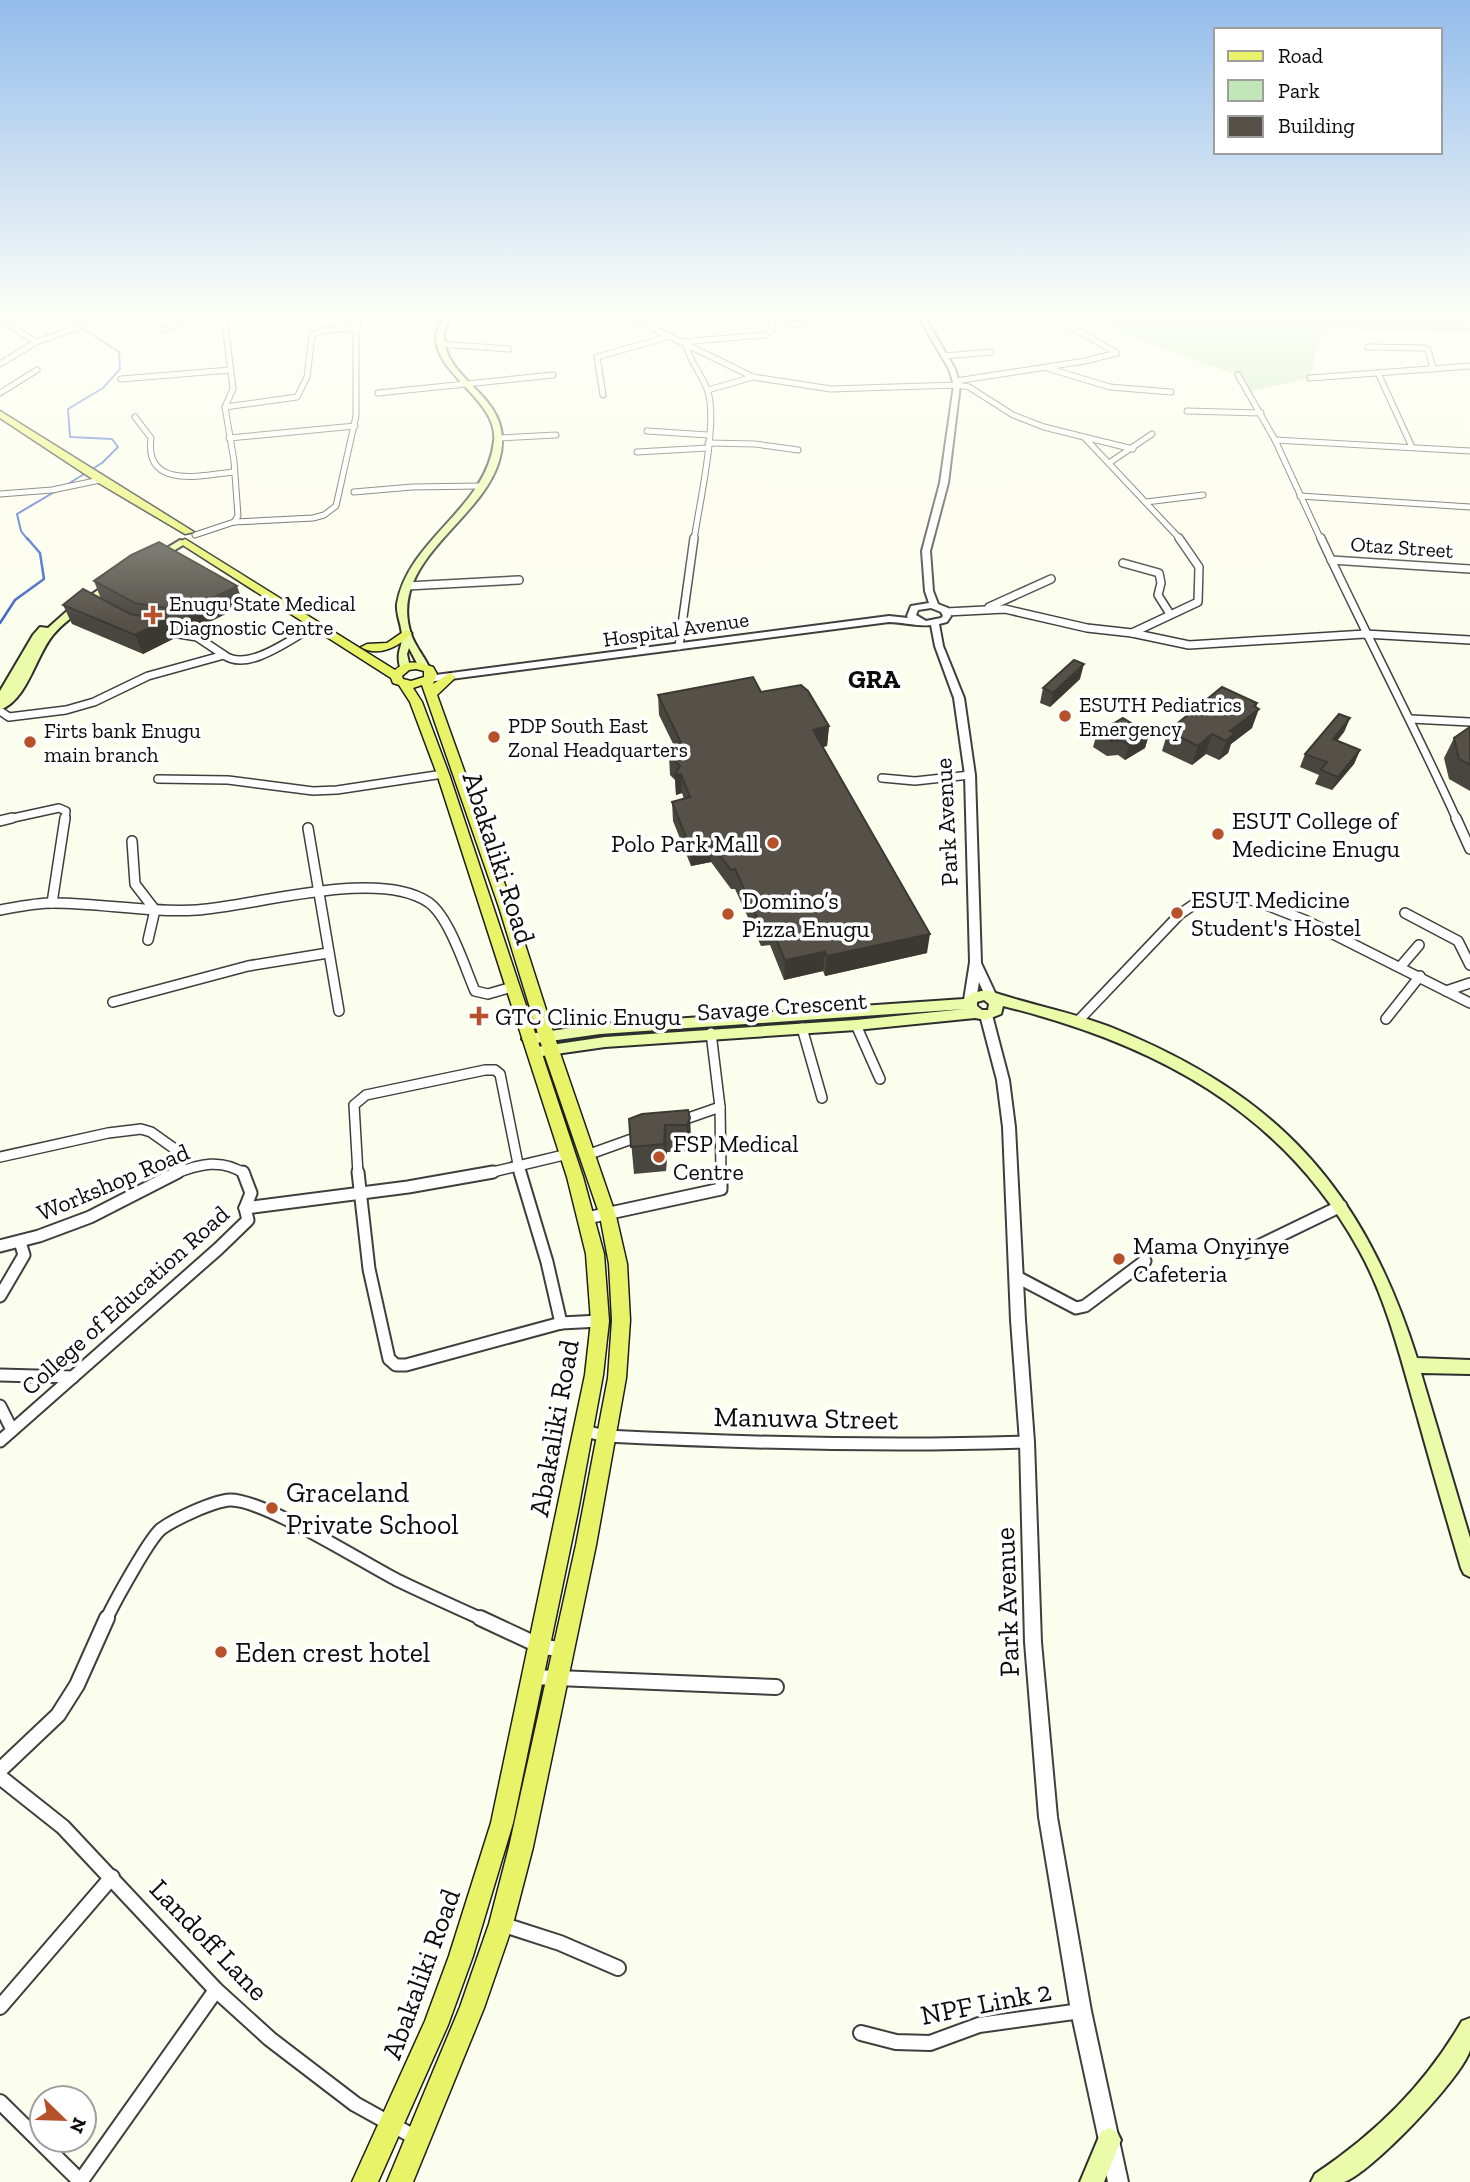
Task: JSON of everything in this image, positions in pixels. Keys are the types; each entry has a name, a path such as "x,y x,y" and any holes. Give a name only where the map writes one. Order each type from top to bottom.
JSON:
{"main road":[{"path":"5,418 87,477"},
{"path":"450,677 438,686 428,678 407,635 403,611 407,586 420,563 479,486 495,460 499,438 495,418"},
{"path":"0,425 299,609 367,647 402,674 428,678"},
{"path":"144,560 185,538"},
{"path":"0,698 9,687 23,654 38,635 60,614 122,574 95,603 47,635 20,688 0,709"},
{"path":"299,609 316,625 402,674 428,678"},
{"path":"367,647 390,646 407,635"},
{"path":"402,674 402,654 407,635"},
{"name":"Abakaliki Road","path":"400,2182 472,2008 501,1924 525,1829 606,1436 617,1378 621,1320 618,1264 608,1216 577,1155 540,1045 506,907 462,805 443,774 416,702 402,674"},
{"name":"Abakaliki Road","path":"428,678 513,987 540,1045"},
{"name":"Savage Crescent","path":"540,1045 600,1029 912,1013 983,1006 1036,1011 1078,1021 1155,1050 1250,1109 1293,1149 1341,1206 1369,1257 1403,1336 1470,1568"},
{"name":"Savage Crescent","path":"540,1045 856,1025 912,1013"},
{"name":"Abakaliki Road","path":"365,2182 436,2025 461,1956 502,1823 540,1646 584,1431 600,1321 597,1267 577,1155"},
{"path":"1411,1365 1470,1367"},
{"path":"502,1823 525,1829"},
{"path":"1323,2182 1380,2143 1430,2089 1470,2029"},
{"path":"1092,2182 1109,2140"}],"street":[{"path":"136,418 151,438 149,457 166,473 183,477 233,472"},
{"path":"226,418 234,461 238,513 234,522"},
{"path":"185,538 234,522 313,518 336,506 356,418"},
{"path":"679,646 708,442 708,418"},
{"path":"934,605 929,591 926,551 944,483 952,418"},
{"path":"1021,418 1133,449"},
{"path":"1264,418 1470,849"},
{"path":"1399,418 1412,447"},
{"path":"229,438 355,426"},
{"path":"647,431 708,442 755,444 799,450"},
{"path":"1109,463 1152,434"},
{"path":"499,438 556,435"},
{"path":"1084,437 1188,547 1199,567 1198,602 1132,632"},
{"path":"1275,440 1470,451"},
{"path":"637,452 708,442"},
{"path":"0,494 65,488 87,477"},
{"path":"354,492 412,487 479,486"},
{"path":"1146,502 1203,495"},
{"path":"1300,496 1470,507"},
{"name":"Otaz Street","path":"1331,560 1470,569"},
{"path":"1123,563 1159,573 1161,583 1158,595 1170,614"},
{"path":"985,608 1051,579"},
{"path":"407,586 519,580"},
{"path":"924,604 929,591"},
{"path":"889,619 924,604 934,605 946,612 985,608 1018,612 1087,628 1132,632 1189,645 1366,634 1470,640"},
{"path":"912,610 911,616 939,646"},
{"path":"889,619 935,624 944,620 946,612"},
{"name":"Hospital Avenue","path":"428,678 889,619"},
{"path":"935,624 939,646"},
{"path":"150,630 197,637 232,661 248,662 316,625"},
{"name":"Park Avenue","path":"939,646 959,698 970,775 976,962 983,1006 1003,1080 1008,1117 1027,1442 1032,1642 1046,1803 1081,2011 1118,2182"},
{"path":"0,709 9,718 66,710 94,702 148,676 224,655"},
{"path":"450,677 468,674"},
{"path":"1410,719 1470,722"},
{"path":"158,779 228,780 313,791 337,790 443,774"},
{"path":"882,778 915,781 970,775"},
{"path":"0,821 59,808 66,811 51,903"},
{"path":"1456,816 1470,817"},
{"path":"308,828 339,1011"},
{"path":"132,841 135,884 155,910"},
{"path":"0,910 51,903 197,910 320,894 384,889 419,898 438,911 475,991 488,994 513,987"},
{"path":"1078,1021 1180,914 1196,903 1237,897 1280,909 1401,966 1470,1003"},
{"path":"148,940 155,910"},
{"path":"1405,914 1458,941 1470,965"},
{"path":"1401,966 1419,945"},
{"path":"113,1002 248,966 328,953"},
{"path":"976,962 983,1006"},
{"path":"1385,1019 1420,976"},
{"path":"1446,991 1470,983"},
{"path":"856,1025 880,1079"},
{"path":"802,1028 822,1098"},
{"path":"587,1218 608,1216 721,1189 720,1107 711,1033"},
{"path":"561,1323 547,1262 518,1167 500,1074 495,1070 485,1070 366,1095 354,1105 359,1194 372,1291 389,1359 396,1365 406,1365 561,1323 600,1321"},
{"path":"671,1125 720,1107"},
{"path":"0,1157 108,1133 141,1129 151,1132 179,1152 181,1170"},
{"name":"College of Education Road","path":"0,1441 218,1250 247,1220 245,1209 359,1194 518,1167 577,1155 659,1129"},
{"name":"Workshop Road","path":"0,1247 102,1212 181,1170 209,1165 230,1166 241,1170 250,1183 251,1193 245,1209"},
{"path":"1244,1253 1341,1206"},
{"path":"0,1296 24,1255 20,1242"},
{"path":"1017,1277 1076,1308 1085,1306 1145,1261"},
{"name":"College of Education Road","path":"0,1375 73,1377"},
{"path":"0,1406 12,1430"},
{"name":"Manuwa Street","path":"584,1431 606,1436 930,1446 1027,1442"},
{"path":"0,1770 51,1722 77,1685 114,1603 160,1530 193,1512 226,1500 240,1501 268,1511 398,1580 540,1646 563,1650"},
{"path":"533,1677 776,1687"},
{"name":"Landoff Lane","path":"0,1777 64,1827 216,1990 270,2039 355,2104 419,2140"},
{"path":"0,2007 112,1877"},
{"path":"501,1924 560,1943 618,1968"},
{"path":"0,2102 80,2182 216,1990"},
{"name":"NPF Link 2","path":"860,2033 895,2042 930,2043 947,2034 979,2025 1081,2011"}],"building":[{"path":"159,542 237,586 186,611 135,603 94,581 131,555"},
{"path":"83,589 130,614 166,620 135,635 63,605"},
{"path":"1074,660 1084,664 1053,693 1043,688"},
{"name":"Polo Park Mall","path":"753,677 761,692 801,685 808,691 829,726 813,730 930,934 827,956 825,952 785,960 770,926 761,926 735,869 731,870 710,843 690,847 672,802 690,797 681,774 675,775 680,766 669,756 686,753 658,695"},
{"path":"1222,687 1257,703 1254,706 1259,709 1230,731 1235,733 1226,741 1212,734 1198,746 1168,731"},
{"path":"1339,714 1350,718 1333,739 1360,750 1338,777 1321,770 1327,762 1305,754"},
{"path":"1123,718 1149,734 1129,745 1122,741 1111,741 1097,733"},
{"path":"1470,727 1470,765 1459,759 1454,738"},
{"path":"688,1110 690,1118 687,1125 665,1125 664,1144 631,1147 629,1119 642,1114"}],"waterway":[{"path":"63,487 102,463 118,447 112,439 70,437 69,418"},
{"path":"28,540 21,531 17,514 56,491"},
{"path":"0,623 15,600 44,579 40,553 27,538"}],"place":[{"name":"Enugu State Medical Diagnostic Centre","path":"153,615"},
{"name":"ESUTH Pediatrics Emergency","path":"1065,716"},
{"name":"PDP South East Zonal Headquarters","path":"494,737"},
{"name":"Firts bank Enugu main branch","path":"30,742"},
{"name":"ESUT College of Medicine Enugu","path":"1218,834"},
{"name":"Polo Park Mall","path":"773,843"},
{"name":"ESUT Medicine Student's Hostel","path":"1177,913"},
{"name":"Domino’s Pizza Enugu","path":"728,914"},
{"name":"GTC Clinic Enugu","path":"479,1016"},
{"name":"FSP Medical Centre","path":"659,1157"},
{"name":"Mama Onyinye Cafeteria","path":"1119,1259"},
{"name":"Graceland Private School","path":"272,1508"},
{"name":"Eden crest hotel","path":"221,1652"}],"district":[{"name":"GRA","path":"874,679"}]}
